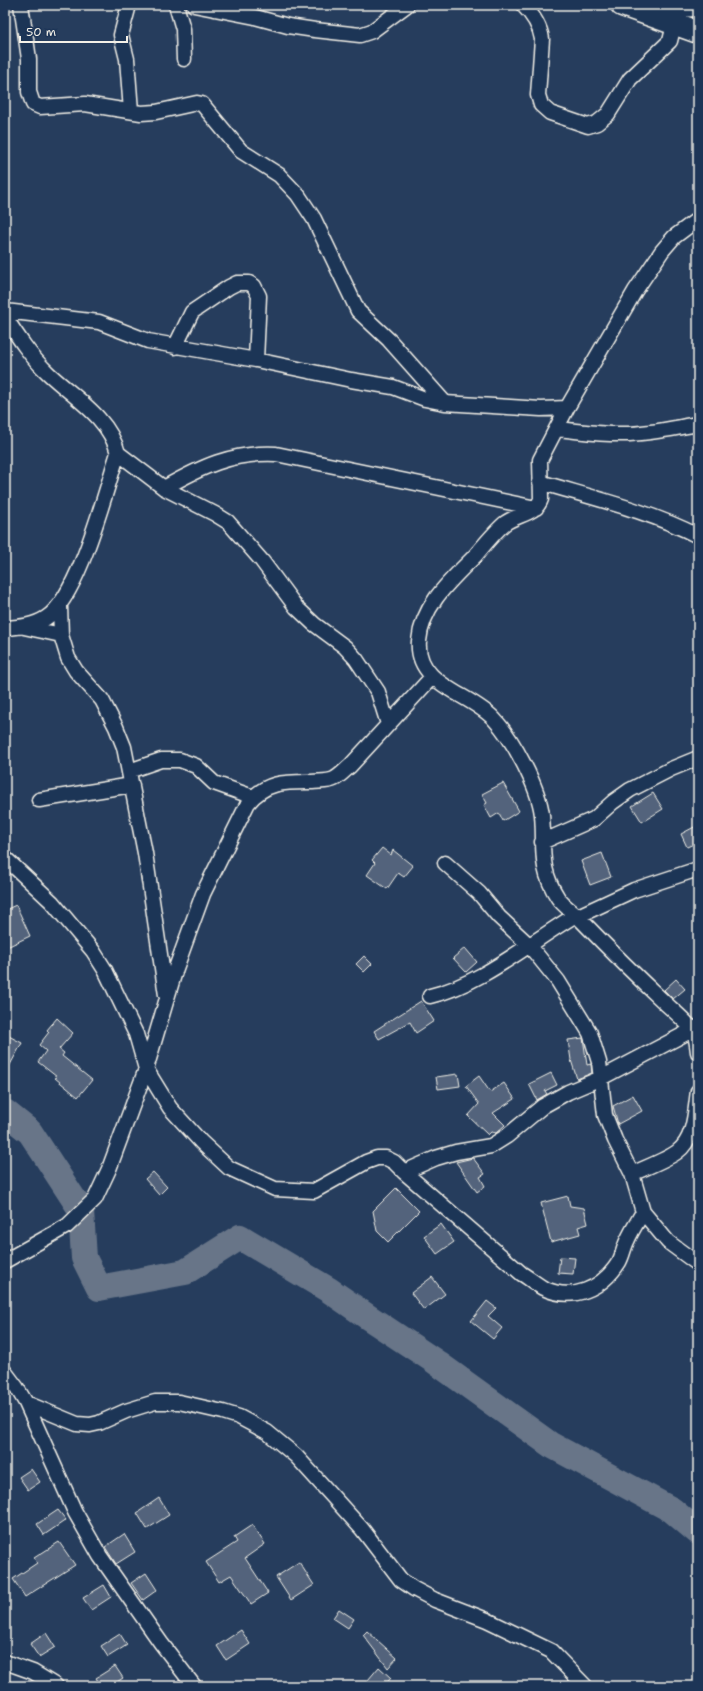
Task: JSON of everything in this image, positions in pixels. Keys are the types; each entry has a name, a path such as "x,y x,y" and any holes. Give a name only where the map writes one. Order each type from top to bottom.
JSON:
{"highway":[{"path":"631,8 674,25 698,32"}],"street":[{"path":"21,5 29,59 29,92 33,104 40,107 85,104 141,113 156,112 200,103 241,151 279,175 298,195 314,219 358,311 389,340 445,403"},
{"path":"129,5 121,35 127,59 131,111"},
{"path":"176,5 183,29 184,60"},
{"path":"194,5 255,17 288,26 360,35 372,30 407,5"},
{"path":"523,5 535,20 541,31 542,38 538,95 541,105 550,113 588,126 597,123 608,114 630,79 670,41 674,25"},
{"path":"631,8 698,9"},
{"path":"698,219 674,237 662,251 635,291 567,408 540,460 541,499 536,508 505,523 445,587 424,617 419,641 419,654 424,667 432,677 481,708 494,719 507,736 525,768 539,802 542,816 544,869 554,892 560,900 628,968 696,1029 698,1052"},
{"path":"175,347 192,312 229,287 237,283 249,283 254,286 259,296 256,360"},
{"path":"5,311 99,322 148,341 175,347 256,360 351,380 393,387 425,399 445,403 541,409 567,408"},
{"path":"5,317 29,352 48,373 75,396 107,428 115,441 118,453 87,550 60,606 44,620 23,627"},
{"path":"557,429 594,433 624,434 642,433 698,424"},
{"path":"118,453 164,488 228,522 262,560 296,607 314,624 344,647 356,659 378,692 388,724"},
{"path":"164,488 196,470 219,461 254,454 276,454 536,508"},
{"path":"540,482 636,512 698,536"},
{"path":"60,606 61,635 68,658 76,671 102,700 124,747 144,853 166,999"},
{"path":"5,628 23,627 61,635"},
{"path":"5,1261 67,1226 95,1199 109,1169 146,1069 166,999 203,894 238,822 252,797 270,785 284,782 332,780 350,766 432,677"},
{"path":"542,842 594,819 613,802 630,790 671,769 698,758"},
{"path":"38,800 131,778 162,760 180,760 196,766 214,783 252,797"},
{"path":"5,858 52,902 85,940 99,960 136,1034 146,1069 170,1108 229,1168 275,1189 314,1192 366,1162 378,1158 386,1158 394,1162 522,1274 543,1288 561,1294 587,1291 602,1283 619,1262 628,1239 643,1212"},
{"path":"444,863 479,893 498,917 529,945 558,981 590,1033 599,1062 606,1115 615,1140 632,1174 643,1212 668,1242 698,1264"},
{"path":"430,996 444,993 464,985 577,916 634,890 698,869"},
{"path":"404,1172 436,1158 456,1152 491,1146 507,1136 543,1106 568,1092 601,1078 696,1029"},
{"path":"632,1174 677,1152 686,1143 693,1125 698,1091"},
{"path":"5,1372 26,1403 75,1512 100,1556 161,1643 194,1686"},
{"path":"26,1403 77,1424 90,1425 155,1402 179,1402 240,1417 267,1432 296,1456 362,1529 401,1580 435,1600 487,1620 551,1651 585,1686"},
{"path":"5,1662 33,1672 56,1686"}],"building":[{"path":"503,783 519,811 503,821 499,813 491,818 484,805 487,803 482,794"},
{"path":"653,793 663,809 642,822 632,806"},
{"path":"698,825 698,842 687,847 681,834"},
{"path":"382,848 391,855 393,850 413,866 404,877 398,873 387,889 367,875 375,863 372,860"},
{"path":"602,853 611,877 590,885 581,861"},
{"path":"16,905 30,936 5,948 5,910"},
{"path":"465,948 477,962 466,972 453,958"},
{"path":"364,956 372,964 364,972 356,964"},
{"path":"676,979 685,989 673,999 664,990"},
{"path":"421,1001 434,1021 416,1033 410,1022 379,1039 374,1031"},
{"path":"57,1018 73,1033 59,1049 64,1053 62,1056 92,1080 78,1097 55,1078 57,1077 38,1062 46,1051 39,1045 49,1032 47,1030"},
{"path":"5,1034 22,1043 5,1074"},
{"path":"583,1038 587,1065 591,1064 592,1073 577,1079 571,1060 568,1040"},
{"path":"551,1073 557,1085 545,1091 547,1094 537,1100 529,1084"},
{"path":"458,1074 460,1086 438,1089 436,1077"},
{"path":"479,1076 490,1092 504,1083 515,1099 493,1113 505,1125 496,1133 491,1132 488,1135 468,1116 479,1104 466,1086"},
{"path":"633,1095 642,1111 618,1124 613,1106"},
{"path":"473,1158 485,1174 480,1177 485,1186 477,1192 456,1162"},
{"path":"153,1172 167,1187 159,1195 145,1179"},
{"path":"396,1188 419,1211 388,1242 377,1231 373,1211"},
{"path":"568,1196 570,1206 584,1208 588,1224 578,1227 580,1234 551,1242 541,1203"},
{"path":"441,1224 454,1242 437,1254 424,1236"},
{"path":"560,1257 575,1258 573,1274 558,1273"},
{"path":"432,1277 445,1294 424,1310 411,1293"},
{"path":"487,1301 496,1308 488,1316 502,1328 493,1339 471,1321"},
{"path":"31,1469 40,1482 28,1490 19,1477"},
{"path":"159,1498 169,1515 147,1529 137,1513"},
{"path":"58,1510 66,1520 44,1535 37,1524"},
{"path":"252,1525 265,1544 245,1558 268,1593 251,1604 231,1575 219,1582 206,1562 237,1542 234,1537"},
{"path":"124,1534 135,1552 116,1564 105,1547"},
{"path":"59,1542 75,1565 25,1597 13,1579 37,1563 34,1558"},
{"path":"299,1562 314,1585 291,1600 276,1577"},
{"path":"146,1573 157,1590 143,1600 131,1583"},
{"path":"104,1585 111,1597 91,1610 83,1598"},
{"path":"339,1609 354,1619 348,1628 333,1618"},
{"path":"241,1630 250,1644 226,1660 217,1646"},
{"path":"367,1631 397,1658 388,1668 363,1635"},
{"path":"46,1633 55,1647 39,1657 30,1644"},
{"path":"120,1634 127,1645 108,1657 101,1646"},
{"path":"115,1666 123,1678 111,1686 101,1686 96,1678"},
{"path":"379,1667 391,1678 384,1686 376,1686 368,1680"}],"waterway":[{"path":"5,1112 30,1132 81,1210 84,1258 99,1288 185,1272 240,1237 329,1290 433,1360 551,1445 672,1510 698,1532"}]}
